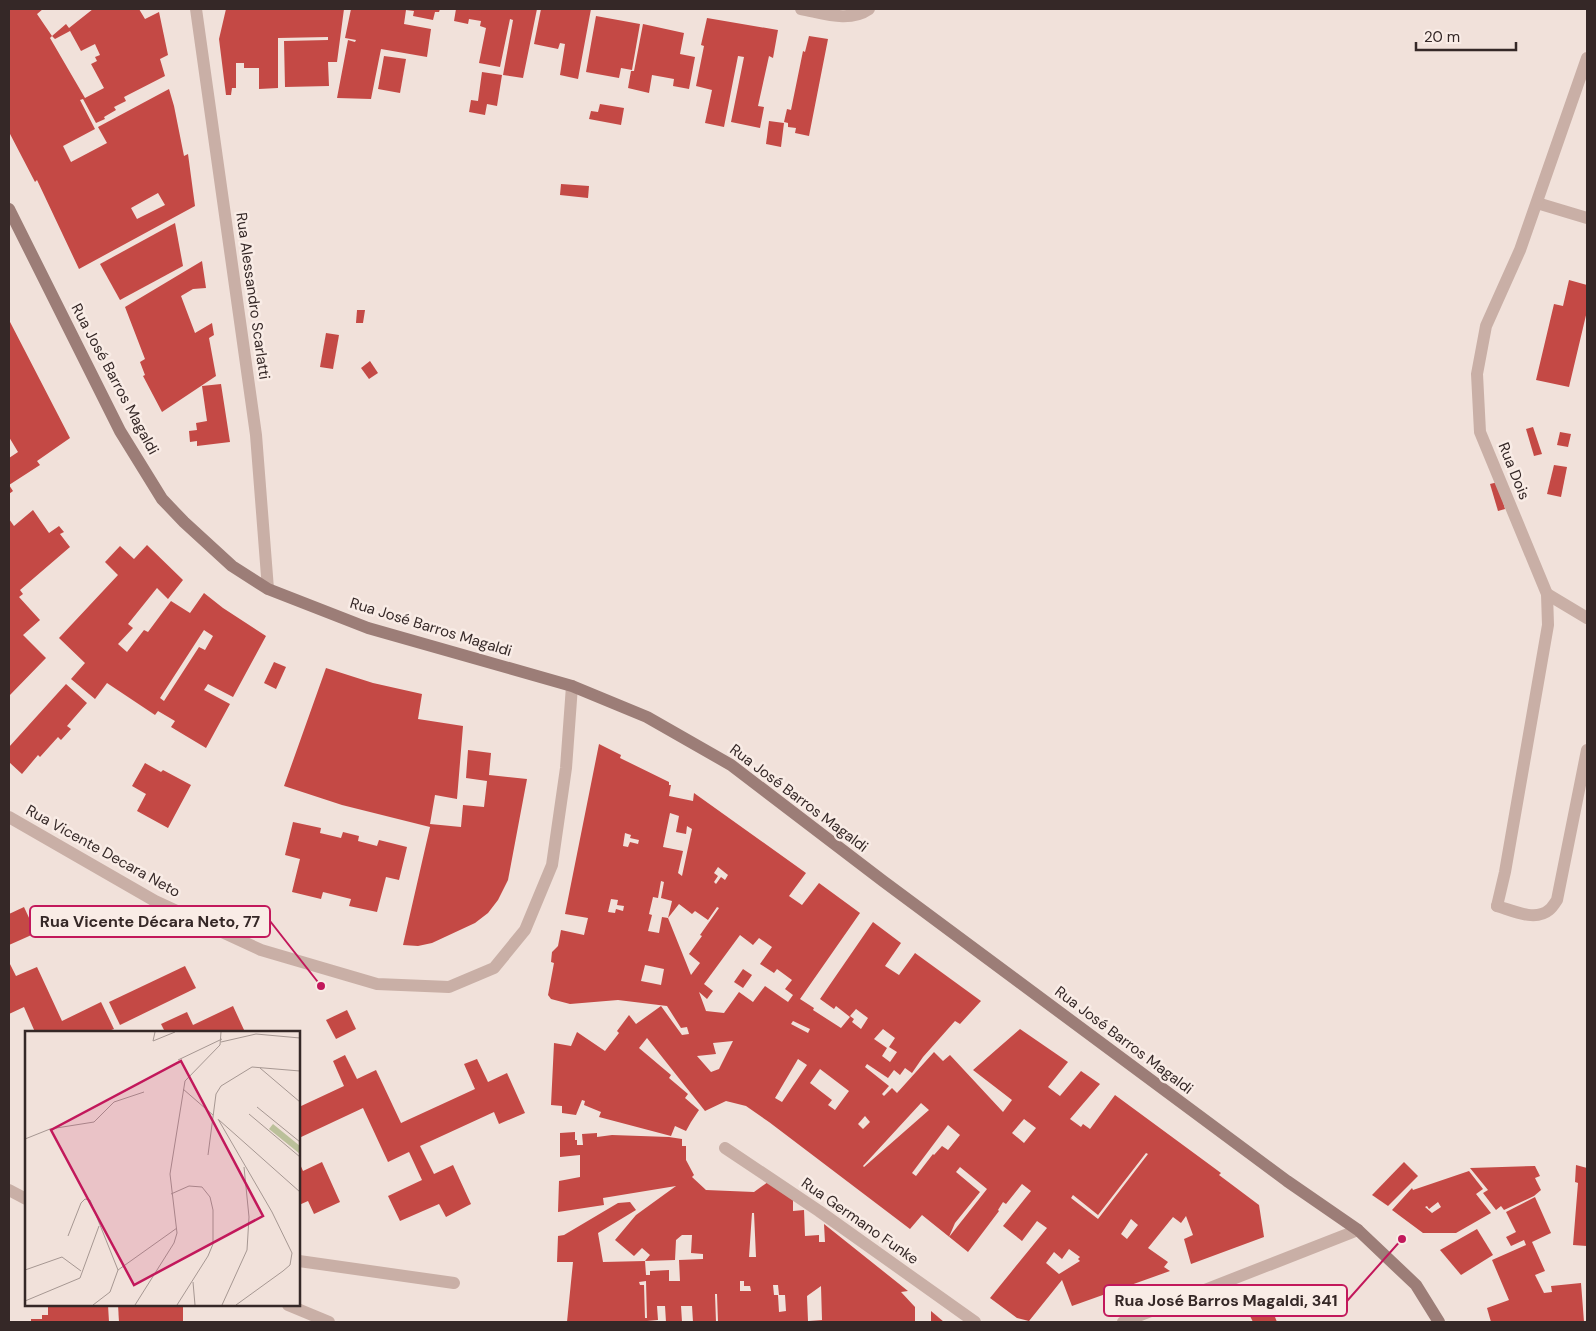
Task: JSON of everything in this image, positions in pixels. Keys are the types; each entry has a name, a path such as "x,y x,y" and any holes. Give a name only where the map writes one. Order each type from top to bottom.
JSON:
{"main road":[{"name":"Rua José Barros Magaldi","path":"9,209 120,430 162,499 232,566 268,588 368,628 572,686 647,717 731,765 883,881 1287,1181 1358,1230 1416,1285 1439,1322"}],"street":[{"name":"Rua Alessandro Scarlatti","path":"196,9 256,435 268,588"},
{"path":"801,9 840,17 863,13 870,9"},
{"name":"Rua Dois","path":"1587,58 1520,250 1486,326 1477,374 1480,432 1547,594 1548,625 1505,872 1497,906 1523,914 1536,915 1549,911 1557,900 1587,750"},
{"path":"1537,203 1587,218"},
{"path":"1547,594 1587,618"},
{"name":"Rua Vicente Decara Neto","path":"9,817 155,901 261,950 377,984 449,987 494,968 526,930 552,865 566,768 572,686"},
{"name":"Rua Germano Funke","path":"725,1148 819,1211 975,1322"},
{"path":"9,1190 25,1198"},
{"path":"1123,1322 1358,1230"},
{"path":"300,1261 454,1283"},
{"path":"290,1306 329,1322"}],"building":[{"path":"9,9 43,9 37,14 52,36 66,24 69,28 93,9 139,9 145,19 159,12 168,55 160,59 165,76 124,97 126,101 114,107 116,110 104,117 105,119 96,123 83,99 80,100 95,129 63,146 71,162 107,143 98,127 169,89 184,156 188,154 195,206 79,269 37,180 35,182 9,132","holes":["70,31 81,51 95,44 100,55 95,57 97,61 91,64 104,88 85,98 50,38 52,36 55,39","158,193 165,205 137,219 131,208"]},
{"path":"226,9 344,9 337,62 328,62 329,86 285,87 284,41 328,40 328,37 278,38 278,88 259,89 259,68 244,68 244,63 236,63 236,88 232,88 231,95 226,95 219,39"},
{"path":"351,9 440,9 439,12 435,12 433,20 413,16 414,11 406,10 404,24 431,29 427,57 381,49 371,99 337,98 348,40 355,42 356,40 345,38"},
{"path":"456,9 537,9 523,78 503,75 513,20 510,19 500,67 479,63 486,28 480,26 481,21 469,19 468,24 454,21"},
{"path":"541,9 591,9 578,79 560,75 565,44 560,43 558,49 534,44"},
{"path":"596,16 640,24 632,70 621,68 619,78 586,72"},
{"path":"707,18 778,30 773,58 769,56 758,106 764,107 760,128 731,122 744,57 738,56 724,127 705,123 712,90 696,86 704,46 701,45"},
{"path":"643,24 684,33 680,54 695,57 689,89 673,86 674,79 652,75 649,93 628,88 631,71 634,71"},
{"path":"809,36 828,39 809,136 795,133 796,128 788,127 788,123 784,122 787,109 791,110 803,51 805,52"},
{"path":"384,56 406,59 400,93 378,89"},
{"path":"482,72 502,75 497,106 487,104 485,115 469,112 471,100 478,101"},
{"path":"600,104 624,108 621,125 589,119 591,111 598,112"},
{"path":"769,121 784,123 781,147 766,144"},
{"path":"561,184 589,186 588,198 560,195"},
{"path":"175,223 183,266 120,300 100,264"},
{"path":"202,261 206,288 193,289 181,296 195,333 212,323 214,335 209,338 216,376 162,412 143,376 145,375 140,362 145,359 125,307"},
{"path":"1569,280 1587,285 1587,311 1569,387 1536,380 1554,304 1563,306"},
{"path":"357,310 365,310 363,323 356,323"},
{"path":"9,320 70,438 37,461 40,465 9,485 9,458 18,452 9,437"},
{"path":"326,333 339,335 333,369 320,367"},
{"path":"370,361 378,373 369,379 361,368"},
{"path":"221,384 230,442 197,446 197,441 190,442 189,431 197,430 196,423 207,421 202,386"},
{"path":"1533,427 1542,454 1534,456 1526,429"},
{"path":"1560,432 1571,434 1568,447 1557,445"},
{"path":"1554,465 1567,467 1561,497 1547,494"},
{"path":"1498,482 1505,509 1498,511 1490,484"},
{"path":"9,485 13,491 9,494"},
{"path":"33,510 49,533 59,526 64,532 60,534 70,547 20,590 23,594 19,597 40,620 23,635 46,658 9,696 9,519 14,526"},
{"path":"147,545 183,580 168,599 157,588 128,624 133,628 118,644 127,652 144,630 148,632 171,601 190,613 204,593 266,636 233,697 208,684 204,690 230,704 206,748 171,727 175,721 158,711 155,715 107,683 95,699 71,679 85,663 59,638 118,575 105,562 120,546 134,559","holes":["204,630 213,636 205,650 199,647 164,701 160,698"]},
{"path":"274,662 286,667 276,689 264,683"},
{"path":"326,668 373,683 422,694 418,719 463,726 457,799 435,795 430,824 461,827 463,805 484,807 487,781 466,778 468,750 491,753 489,775 527,779 508,880 498,900 488,913 475,923 432,943 418,946 403,945 430,827 342,805 284,786"},
{"path":"66,684 87,703 67,726 71,729 61,740 58,737 40,757 38,755 22,774 9,762 9,747"},
{"path":"599,744 621,755 620,758 669,782 669,785 671,785 669,796 693,801 694,793 806,873 789,896 802,905 819,883 860,913 800,999 814,1008 813,1010 841,1028 850,1017 836,1006 834,1009 820,999 873,922 901,943 885,966 899,975 915,953 981,1001 960,1024 955,1021 923,1057 912,1073 905,1068 900,1075 894,1070 888,1078 867,1064 865,1067 889,1086 882,1094 884,1096 892,1088 897,1093 934,1052 943,1061 950,1055 1003,1112 1012,1100 973,1070 1020,1029 1068,1062 1048,1087 1060,1096 1081,1071 1100,1084 1070,1119 1081,1127 1083,1124 1090,1129 1115,1095 1221,1173 1219,1175 1259,1205 1264,1237 1191,1264 1184,1239 1193,1235 1186,1216 1181,1223 1173,1217 1148,1248 1168,1262 1164,1267 1170,1271 1072,1306 1062,1280 1029,1321 1017,1318 990,1298 1047,1228 1037,1221 1022,1241 1003,1226 1031,1191 1022,1184 1006,1204 1003,1202 999,1211 968,1252 949,1237 922,1215 910,1229 746,1106 726,1101 705,1111 647,1038 639,1048 671,1075 669,1078 688,1094 685,1098 699,1110 686,1131 675,1126 671,1136 599,1117 601,1112 584,1105 585,1101 582,1100 576,1115 562,1113 562,1106 551,1105 554,1043 571,1046 577,1032 605,1051 619,1033 617,1031 629,1015 636,1024 661,1006 682,1035 689,1034 687,1027 681,1028 667,1006 618,1000 570,1004 551,999 548,995 554,963 551,962 552,952 558,946 561,930 584,935 588,918 565,914","holes":["670,813 679,816 676,832 686,834 687,826 692,829 682,876 678,873 683,851 663,847","625,833 631,835 630,838 639,840 638,844 630,842 628,847 623,846","718,867 728,875 725,880 721,877 716,884 714,882 718,876 714,873","661,881 664,882 661,898 672,901 668,918 662,917 659,933 648,931 652,915 649,914 653,897 658,898","611,899 618,900 617,905 624,906 623,911 616,909 615,913 608,912","679,904 692,914 695,911 708,920 717,907 719,908 689,954 700,963 691,975 668,918","740,935 753,945 759,938 772,947 760,964 774,973 777,969 792,980 785,989 793,995 788,1002 765,986 753,1002 739,992 724,1013 706,1011 699,992 707,999 713,991 704,984","645,965 664,969 661,985 641,981","856,1009 868,1018 861,1029 852,1022 854,1019 850,1016","793,1021 810,1029 808,1033 791,1024","883,1029 895,1038 889,1047 897,1052 890,1062 882,1056 887,1048 874,1039","733,1041 719,1069 711,1072 697,1056 716,1054 713,1043","798,1059 807,1065 782,1102 775,1098","820,1069 849,1091 835,1110 828,1105 832,1100 810,1083","921,1103 929,1110 864,1167","865,1116 870,1122 863,1129 858,1124","1024,1119 1036,1128 1024,1143 1012,1133","948,1125 960,1135 948,1150 942,1146 933,1154 916,1176 912,1173","1146,1153 1148,1154 1098,1219 1071,1198 1073,1195 1098,1215","960,1167 987,1189 949,1237 955,1223 980,1192 956,1172","1131,1219 1138,1225 1127,1239 1121,1234","1069,1249 1080,1257 1078,1259 1080,1261 1059,1274 1046,1263 1054,1252 1062,1259"]},
{"path":"145,763 191,785 168,828 137,811 146,794 132,786"},
{"path":"293,822 321,828 320,833 341,838 343,832 359,836 358,841 377,846 379,840 407,847 399,880 386,877 377,912 349,906 351,899 323,892 321,899 292,892 300,859 285,855"},
{"path":"24,907 36,933 9,945 9,914"},
{"path":"9,962 16,976 37,967 62,1021 101,1002 114,1029 109,1031 35,1031 24,1007 9,1014"},
{"path":"185,966 196,988 120,1025 109,1002"},
{"path":"743,969 752,975 743,988 734,982"},
{"path":"233,1006 245,1031 164,1031 161,1024 187,1012 193,1025"},
{"path":"347,1010 356,1029 336,1039 326,1020"},
{"path":"345,1055 357,1079 376,1070 401,1123 475,1089 464,1064 477,1059 488,1082 507,1073 525,1113 499,1124 494,1112 420,1146 434,1174 453,1165 471,1204 446,1217 439,1204 400,1221 388,1196 422,1180 409,1152 388,1162 363,1108 300,1138 300,1107 344,1086 333,1061"},
{"path":"575,1132 577,1145 583,1145 582,1134 597,1133 597,1137 612,1135 682,1139 682,1146 686,1146 686,1160 694,1175 692,1177 706,1190 754,1192 768,1182 793,1200 793,1211 804,1210 805,1236 819,1235 819,1242 825,1242 824,1224 908,1291 901,1292 915,1307 915,1322 718,1322 717,1294 715,1294 716,1322 693,1322 692,1306 681,1306 682,1322 666,1322 665,1306 657,1306 658,1320 647,1322 567,1322 573,1262 557,1262 558,1236 564,1235 618,1203 630,1202 636,1210 598,1233 603,1262 645,1261 650,1255 642,1248 634,1256 615,1240 636,1215 676,1186 603,1198 604,1205 558,1212 559,1181 580,1177 580,1155 560,1157 560,1133","holes":["752,1213 754,1213 756,1257 749,1257","682,1235 692,1235 691,1253 703,1254 703,1259 679,1260 680,1281 669,1281 669,1270 650,1271 650,1275 646,1275 645,1261 675,1260 676,1240","646,1281 647,1318 645,1318 644,1285 640,1285 639,1282","740,1281 744,1281 744,1286 750,1286 751,1291 740,1291","773,1285 778,1285 779,1295 785,1295 786,1311 779,1312 778,1295 774,1295","821,1286 822,1320 808,1321 807,1296"]},
{"path":"322,1162 340,1202 314,1214 308,1201 300,1205 300,1164 303,1171"},
{"path":"1404,1162 1418,1176 1388,1206 1372,1195"},
{"path":"1576,1165 1587,1168 1587,1246 1573,1245 1578,1183 1575,1182"},
{"path":"1535,1166 1540,1176 1535,1178 1541,1190 1534,1196 1504,1210 1501,1206 1496,1210 1483,1193 1488,1190 1470,1168"},
{"path":"1469,1171 1483,1189 1476,1194 1491,1213 1456,1233 1423,1233 1392,1210 1412,1188 1413,1190","holes":["1438,1202 1441,1207 1432,1213 1425,1207 1427,1206 1429,1209"]},
{"path":"1535,1197 1551,1233 1532,1242 1545,1271 1535,1275 1544,1293 1552,1292 1551,1286 1581,1283 1584,1322 1491,1322 1487,1308 1509,1300 1492,1260 1526,1245 1524,1240 1511,1246 1506,1237 1516,1232 1506,1212"},
{"path":"1477,1229 1493,1255 1461,1275 1440,1250"},
{"path":"48,1306 108,1306 109,1322 31,1322 31,1319 42,1319 42,1315 48,1315"},
{"path":"118,1306 183,1306 183,1322 119,1322"},
{"path":"1271,1307 1277,1322 1253,1322 1249,1314"},
{"path":"931,1311 944,1322 931,1322"}],"place":[{"name":"Rua Vicente Décara Neto, 77","path":"321,986"},
{"name":"Rua José Barros Magaldi, 341","path":"1402,1239"}]}
